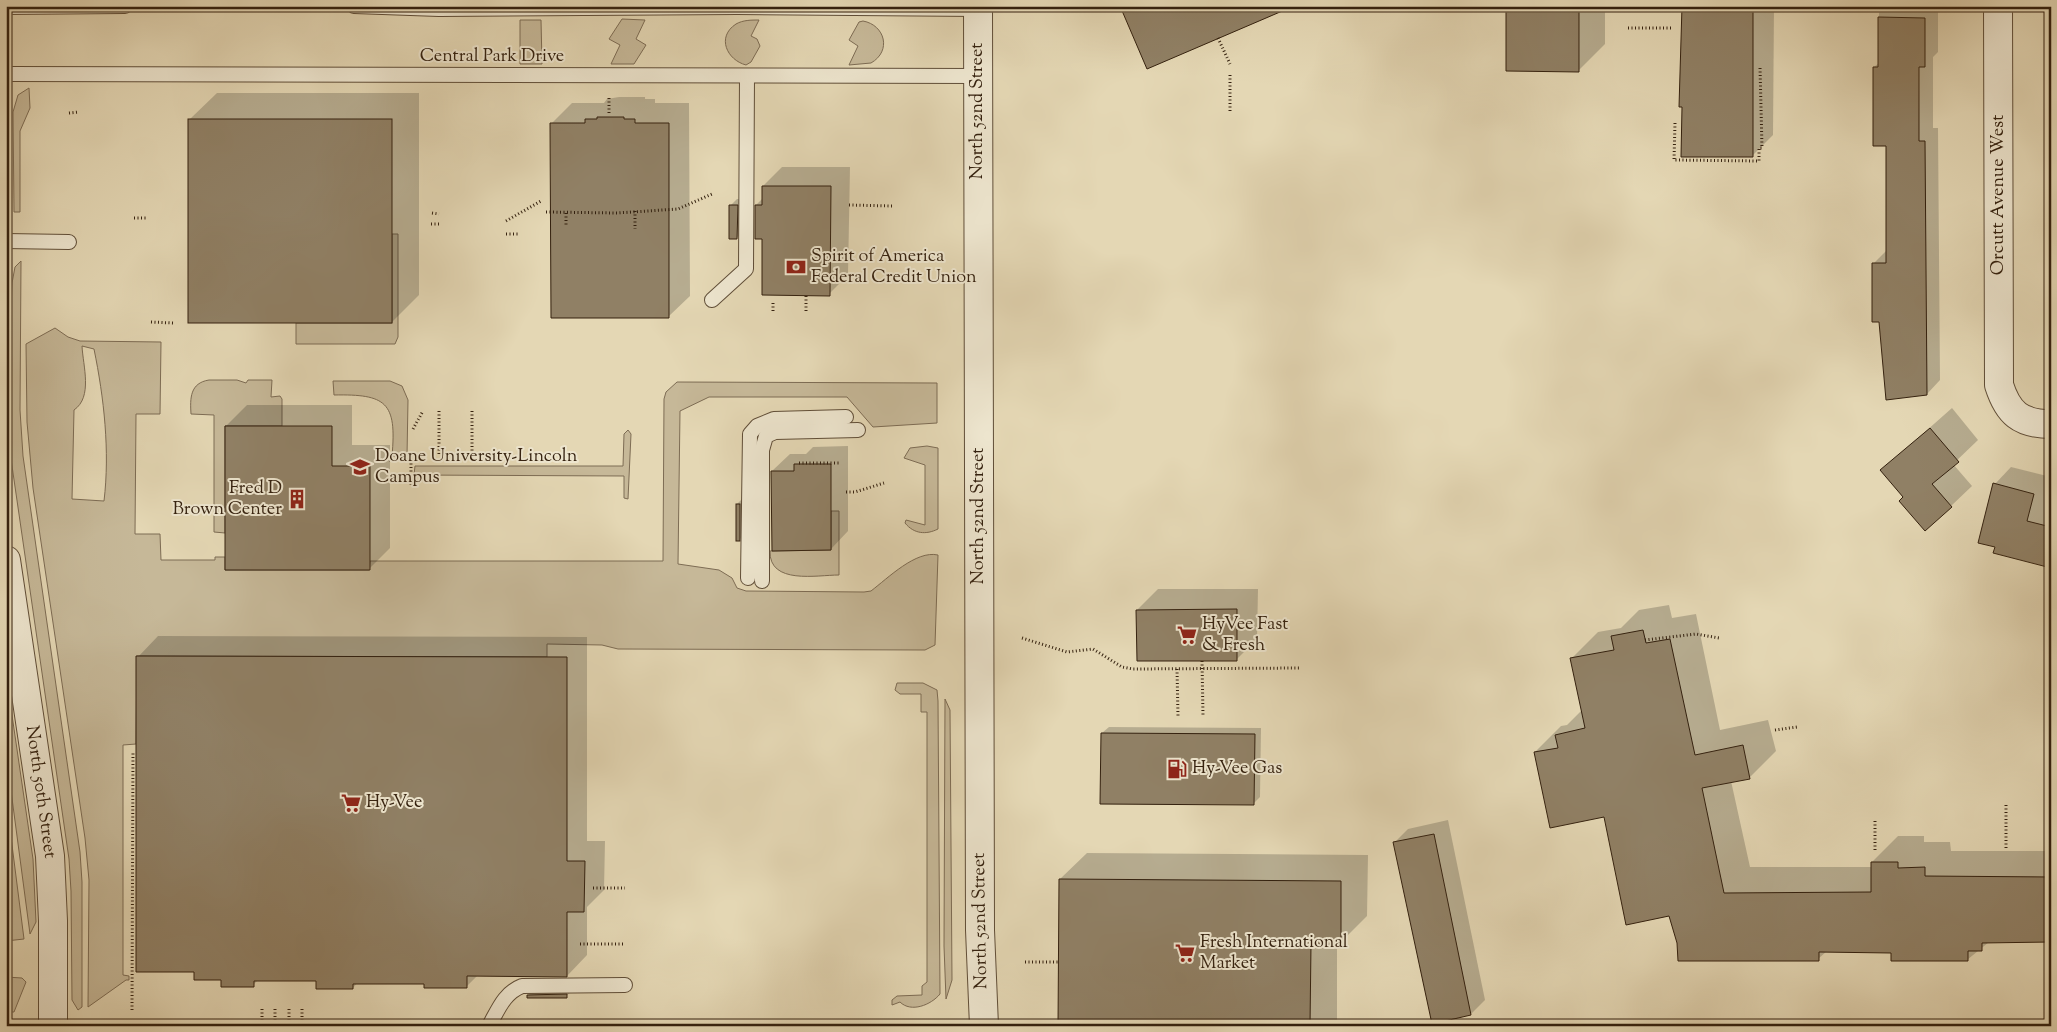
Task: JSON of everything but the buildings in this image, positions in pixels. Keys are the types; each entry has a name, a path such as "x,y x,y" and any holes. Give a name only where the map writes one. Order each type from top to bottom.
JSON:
{"street":[{"name":"Orcutt Avenue West","path":"1998,6 1999,385 2006,405 2022,419 2039,424 2051,424"},
{"name":"North 52nd Street","path":"978,8 980,930 984,1026"},
{"name":"North 50th Street","path":"6,560 50,856 53,921 53,1026"}],"lane":[{"path":"6,7 125,6"},
{"path":"354,6 439,9 978,8"},
{"name":"Central Park Drive","path":"6,74 978,76"},
{"path":"712,300 746,269 748,76"},
{"path":"6,241 69,242"},
{"path":"846,417 774,419 757,426 750,434 755,579 762,450 766,436 775,432 858,430"},
{"path":"489,1026 503,1000 512,990 522,986 625,985"}],"path":[{"path":"1628,28 1673,28"},
{"path":"1218,38 1230,64"},
{"path":"1675,123 1674,160 1759,161 1759,148 1762,148 1760,67"},
{"path":"1230,74 1230,114"},
{"path":"609,96 609,114"},
{"path":"69,113 79,112"},
{"path":"546,212 678,209 712,194"},
{"path":"506,221 541,201"},
{"path":"849,204 893,206"},
{"path":"635,211 635,229"},
{"path":"432,213 439,214"},
{"path":"566,213 566,225"},
{"path":"134,218 146,218"},
{"path":"431,224 439,224"},
{"path":"506,234 519,234"},
{"path":"806,296 806,311"},
{"path":"773,303 773,311"},
{"path":"151,322 173,323"},
{"path":"413,430 423,411"},
{"path":"439,411 439,454"},
{"path":"472,412 472,454"},
{"path":"382,460 412,460 411,486"},
{"path":"799,463 842,463"},
{"path":"846,492 855,492 884,483"},
{"path":"1645,640 1696,634 1719,638"},
{"path":"1022,638 1068,652 1093,649 1122,667 1177,669 1300,668"},
{"path":"1202,661 1202,716"},
{"path":"1177,669 1178,716"},
{"path":"1775,730 1797,726"},
{"path":"132,1010 133,751"},
{"path":"2006,805 2006,849"},
{"path":"1875,820 1876,851"},
{"path":"593,888 625,888"},
{"path":"580,944 625,944"},
{"path":"1025,962 1058,962"},
{"path":"262,1009 262,1026"},
{"path":"275,1009 275,1026"},
{"path":"289,1009 289,1026"},
{"path":"302,1009 302,1026"}],"shaded area":[{"path":"622,19 645,20 636,39 646,45 634,64 611,64 620,45 609,39"},
{"path":"520,20 541,20 542,64 520,64"},
{"path":"747,20 759,20 751,36 757,39 760,46 751,62 746,65 739,62 729,53 726,48 726,35 736,24"},
{"path":"859,22 871,23 881,33 883,39 882,52 871,63 849,65 858,46 849,40"},
{"path":"29,88 30,108 20,131 20,212 14,212 13,112 18,95"},
{"path":"392,234 398,234 398,337 395,344 296,344 296,323 392,323"},
{"path":"21,261 20,410 23,456 80,852 82,882 82,1007 78,1010 72,1000 69,859 11,459 7,400 12,283 15,267"},
{"path":"55,328 68,337 80,341 161,342 160,414 136,414 135,534 160,534 161,560 215,560 215,557 225,557 225,570 369,570 370,561 663,561 664,399 666,392 677,382 937,383 937,423 873,427 847,397 709,397 680,411 678,564 719,570 732,578 737,588 746,591 864,592 871,591 912,561 921,557 938,555 935,645 925,650 618,649 602,645 547,644 547,657 137,656 136,744 123,745 123,975 129,976 129,980 126,980 88,1007 89,880 85,838 33,488 27,422 26,344","holes":["82,346 94,349 101,386 105,425 106,482 104,501 72,499 74,410 80,404 83,397 86,381"]},
{"path":"209,380 237,380 246,383 248,380 272,380 271,397 280,396 282,399 282,426 225,426 225,533 214,532 214,415 191,414 192,392 198,384"},
{"path":"333,381 390,381 402,386 408,400 407,456 392,456 392,424 390,413 384,405 377,400 366,397 334,395"},
{"path":"628,430 631,434 628,499 624,498 624,476 414,475 415,466 623,466 624,434"},
{"path":"927,446 938,448 938,529 925,533 912,529 905,523 906,520 925,525 925,465 904,458 910,448"},
{"path":"831,511 839,511 839,575 796,576 786,574 777,569 772,562 770,551 831,550"},
{"path":"6,674 33,859 36,922 30,934 6,753"},
{"path":"897,683 923,683 937,690 938,701 940,994 926,1004 915,1007 910,1007 900,1002 892,1005 892,1000 897,996 922,995 922,986 927,982 927,712 921,712 921,694 900,694 895,690"},
{"path":"945,699 950,710 952,980 946,999 944,946"},
{"path":"6,798 24,939 6,941"},
{"path":"6,977 22,978 26,982 14,1012 10,1012 10,1004 6,1004"}],"place":[{"name":"Spirit of America Federal Credit Union","path":"796,267"},
{"name":"Doane University-Lincoln Campus","path":"360,467"},
{"name":"Fred D Brown Center","path":"297,499"},
{"name":"HyVee Fast & Fresh","path":"1187,635"},
{"name":"Hy-Vee Gas","path":"1177,769"},
{"name":"Hy-Vee","path":"351,803"},
{"name":"Fresh International Market","path":"1185,953"}]}
